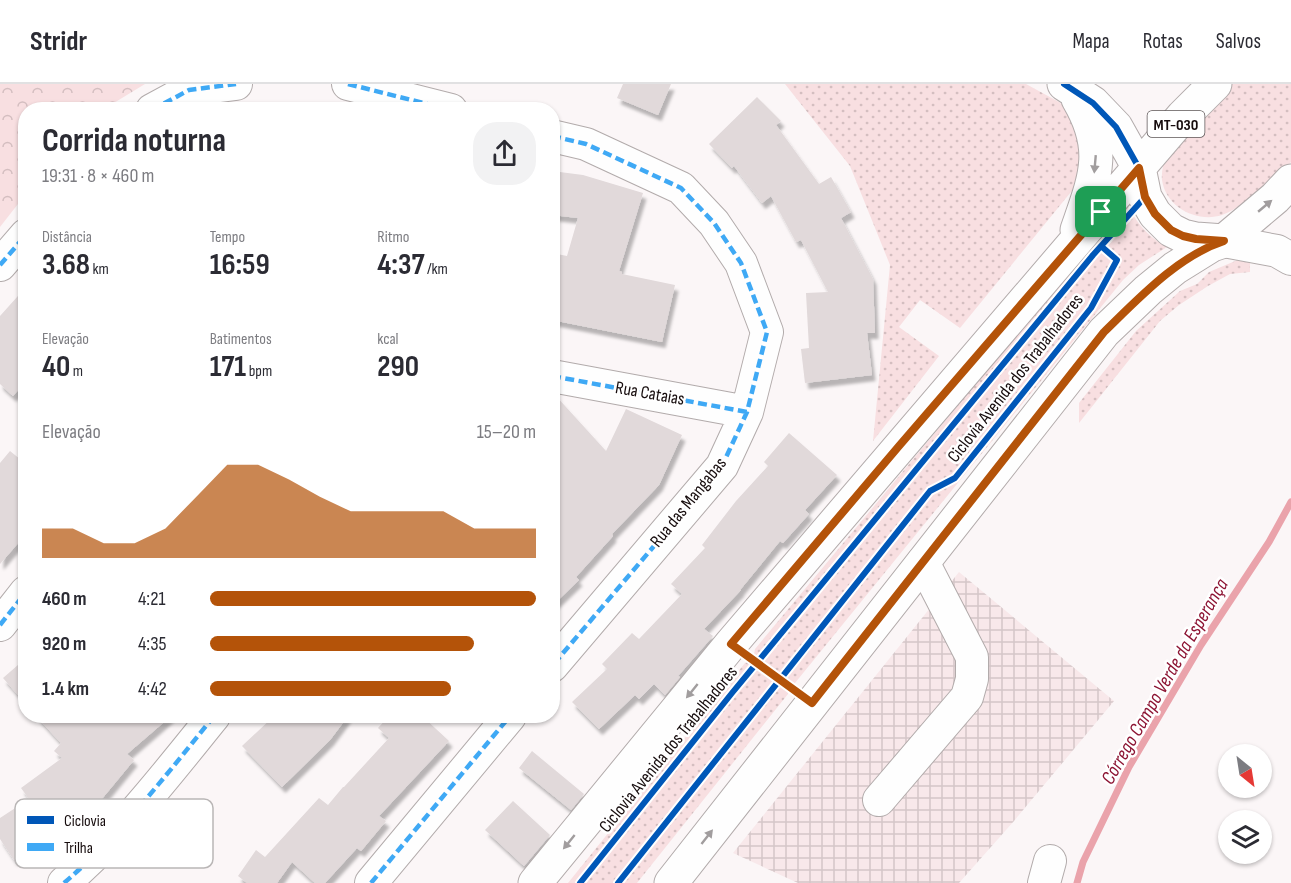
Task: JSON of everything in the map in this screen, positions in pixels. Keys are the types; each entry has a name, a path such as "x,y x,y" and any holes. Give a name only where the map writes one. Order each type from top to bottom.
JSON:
{"main road":[{"name":"MT-030","path":"535,883 744,653 1071,246 1183,116 1215,84"},
{"path":"1068,87 1093,103 1116,127 1139,168 1145,197 1155,214 1171,230 1196,239 1224,241"},
{"path":"1068,87 1087,115 1095,136 1096,162 1092,185 1071,246"},
{"path":"671,883 1104,332 1174,268 1212,245 1224,241 1275,198 1291,181"}],"street":[{"path":"165,102 188,87 236,84"},
{"path":"348,84 419,102"},
{"name":"Rua das Mangabas","path":"560,138 586,144 681,188 714,223 741,263 767,332 747,412 722,466 560,657"},
{"path":"1224,241 1277,251 1291,259"},
{"path":"0,265 18,244"},
{"name":"Rua Cataias","path":"560,377 747,412"},
{"path":"879,800 967,697 972,679 972,657 922,562"},
{"path":"0,625 18,602"},
{"path":"145,799 208,723"},
{"path":"371,883 504,723"},
{"path":"64,883 81,868"}],"path":[{"path":"744,653 812,703"},
{"path":"773,689 788,670"}],"shaded area":[{"path":"959,572 1114,701 959,883 798,883 733,853"}],"green space":[{"path":"0,84 145,84 115,102 18,102 18,204 0,227"},
{"path":"785,84 1026,84 1059,102 1077,116 1084,176 960,328 920,300 899,327 939,356 873,441 890,265 850,166"},
{"path":"1223,84 1291,84 1291,162 1273,183 1240,206 1222,215 1203,217 1184,211 1176,205 1165,190 1162,170 1166,153"},
{"path":"1125,202 1142,228 1167,247 1139,265 1123,280 795,683 790,683 754,654 755,649"},
{"path":"1240,259 1250,259 1250,272 1230,274 1179,305 1160,321 1079,423 1079,403 1136,331 1180,291 1197,284 1209,272"},
{"path":"751,660 786,688 788,694 637,883 568,883 745,663"}],"building":[{"path":"623,84 671,84 658,115 617,98"},
{"path":"757,97 781,121 776,125 819,184 831,177 851,212 841,218 873,279 875,333 867,333 872,375 805,383 801,349 809,348 806,293 828,292 801,240 796,242 771,196 762,203 734,166 732,168 709,144"},
{"path":"560,172 583,175 643,193 619,271 622,274 675,285 662,342 560,322 560,255 567,256 578,218 560,216"},
{"path":"18,296 18,390 13,396 0,384 0,316"},
{"path":"560,400 606,451 626,409 682,435 659,485 612,534 613,536 576,577 579,580 560,598"},
{"path":"789,433 837,475 805,510 809,514 783,543 780,541 741,590 704,629 713,636 678,676 680,677 665,695 654,684 639,699 635,695 599,729 572,702 607,669 602,664 632,633 639,639 682,594 671,584 705,548 702,545 736,501 768,466 764,462"},
{"path":"10,451 18,458 18,543 0,564 0,463"},
{"path":"18,665 18,695 3,678"},
{"path":"42,723 163,723 127,754 134,760 102,799 29,799 21,788 62,758 54,751 61,743"},
{"path":"267,723 343,723 330,740 282,787 242,746"},
{"path":"383,723 430,723 449,741 379,816 386,821 361,851 357,848 325,883 315,883 292,862 277,883 247,883 238,876 256,850 265,857 319,798 328,805 389,738 378,728"},
{"path":"532,751 584,794 571,810 519,768"},
{"path":"513,801 550,835 524,866 485,830"},
{"path":"15,808 14,860 0,839 0,818"}],"waterway":[{"name":"Córrego Campo Verde da Esperança","path":"1077,883 1083,862 1129,767 1201,645 1269,542 1291,502"}],"marked path":[{"path":"167,102 189,90 236,84"},
{"path":"348,84 419,102"},
{"path":"560,138 586,144 681,188 714,223 741,263 767,332 747,412 722,466 560,657"},
{"path":"0,265 18,244"},
{"path":"560,377 747,412"},
{"path":"0,625 18,602"},
{"path":"146,799 208,723"},
{"path":"371,883 504,723"},
{"path":"64,883 81,868"}],"cycle path":[{"path":"1064,84 1093,103 1116,127 1139,168"},
{"name":"Ciclovia Avenida dos Trabalhadores","path":"580,883 732,693 1093,255 1145,197"},
{"name":"Ciclovia Avenida dos Trabalhadores","path":"618,883 930,491 955,478 1091,308 1117,260 1101,246"}],"route":[{"path":"1139,168 1145,197 1155,214 1171,230 1196,239 1224,241 1212,245 1174,268 1104,332 812,703 731,644 1101,212 1139,168"}]}
